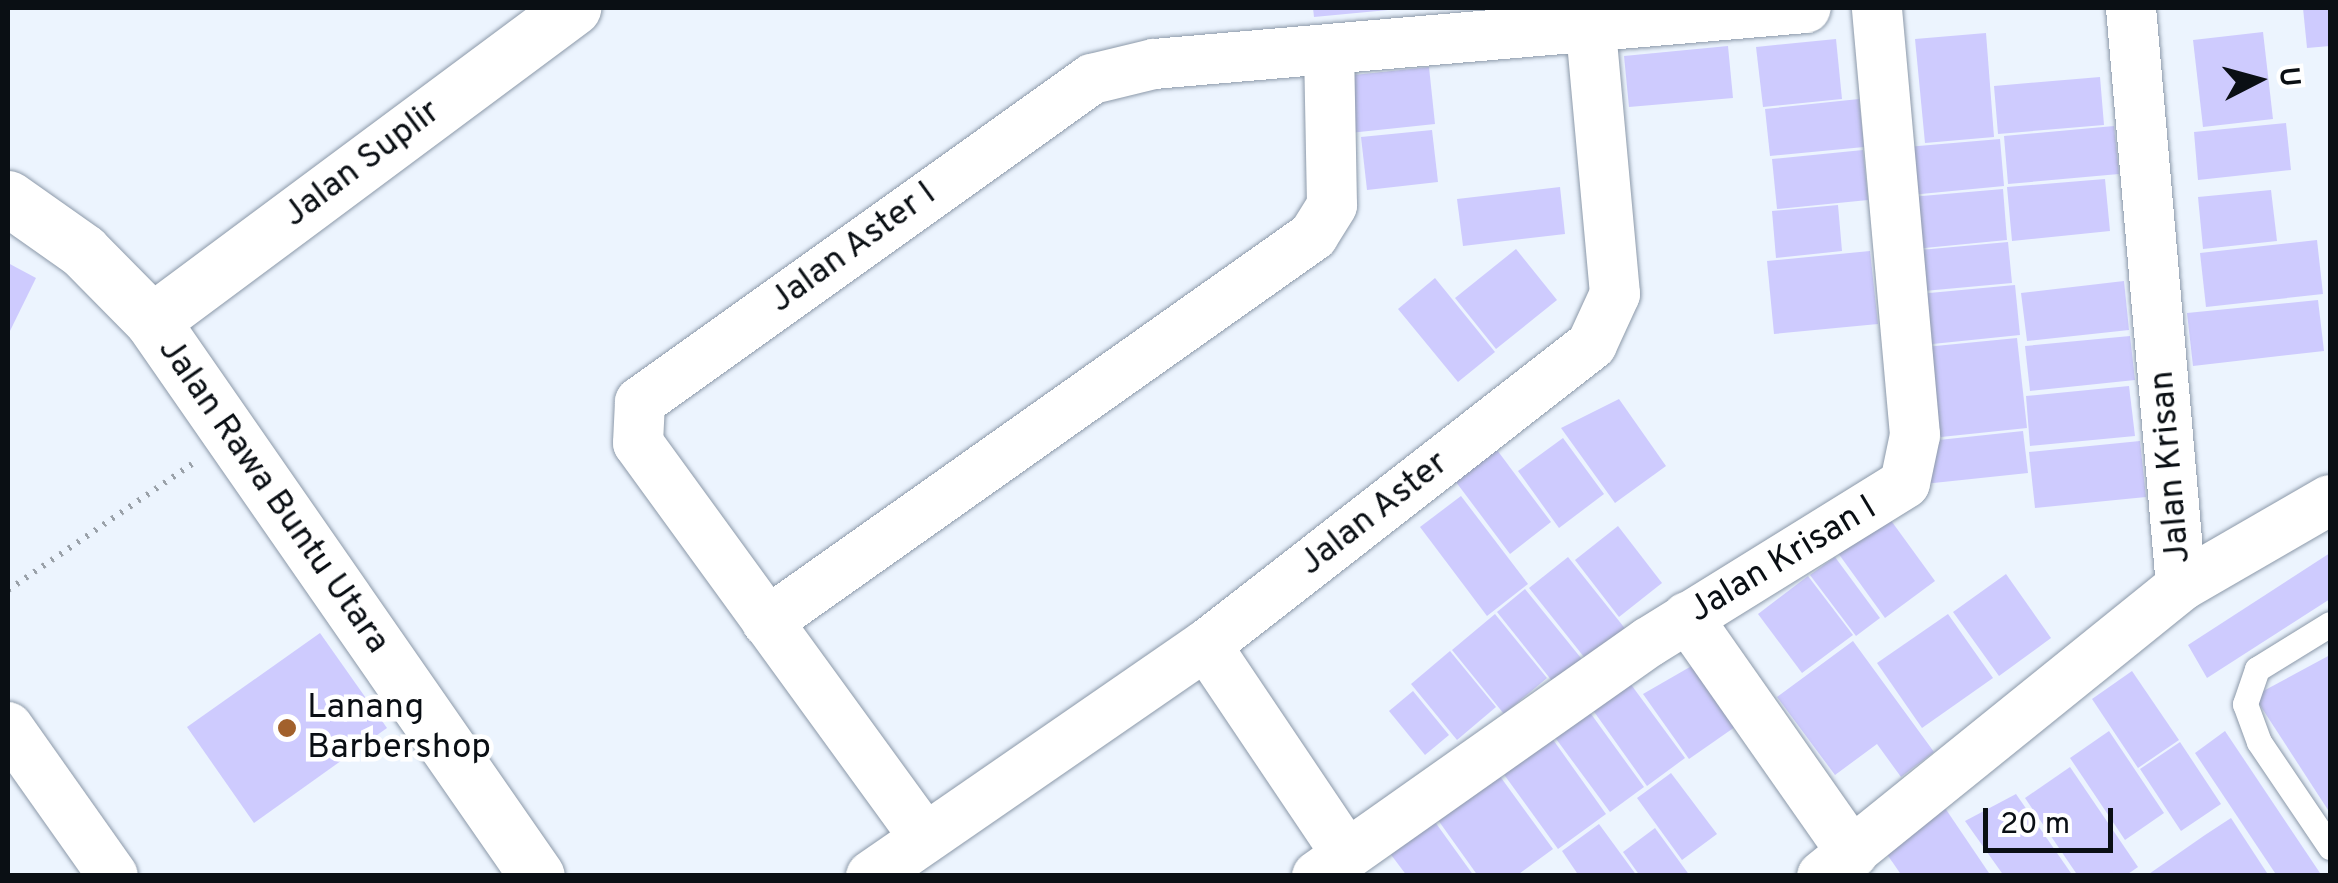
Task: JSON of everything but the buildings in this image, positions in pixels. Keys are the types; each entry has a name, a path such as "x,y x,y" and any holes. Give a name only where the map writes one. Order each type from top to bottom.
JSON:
{"street":[{"name":"Jalan Suplir","path":"152,322 572,8"},
{"name":"Jalan Aster I","path":"926,838 638,443 640,402 1092,79 1154,64 1329,51 1590,18 1806,8"},
{"name":"Jalan Krisan I","path":"1332,864 1688,618 1896,492 1912,468 1877,8"},
{"name":"Jalan Krisan","path":"1838,865 2181,586 2131,8"},
{"name":"Jalan Aster","path":"871,876 1206,645 1607,323 1615,294 1590,18"},
{"path":"768,622 1313,236 1332,205 1329,51"},
{"name":"Jalan Rawa Buntu Utara","path":"8,198 83,250 152,322 537,876"},
{"path":"2181,586 2330,500"},
{"path":"1688,618 1838,865"},
{"path":"1206,645 1332,864"},
{"path":"8,727 112,876"}],"lane":[{"path":"2330,624 2257,670 2244,704 2258,742 2330,846"}],"path":[{"path":"8,590 231,437"}],"place":[{"name":"Lanang Barbershop","path":"287,728"}]}
